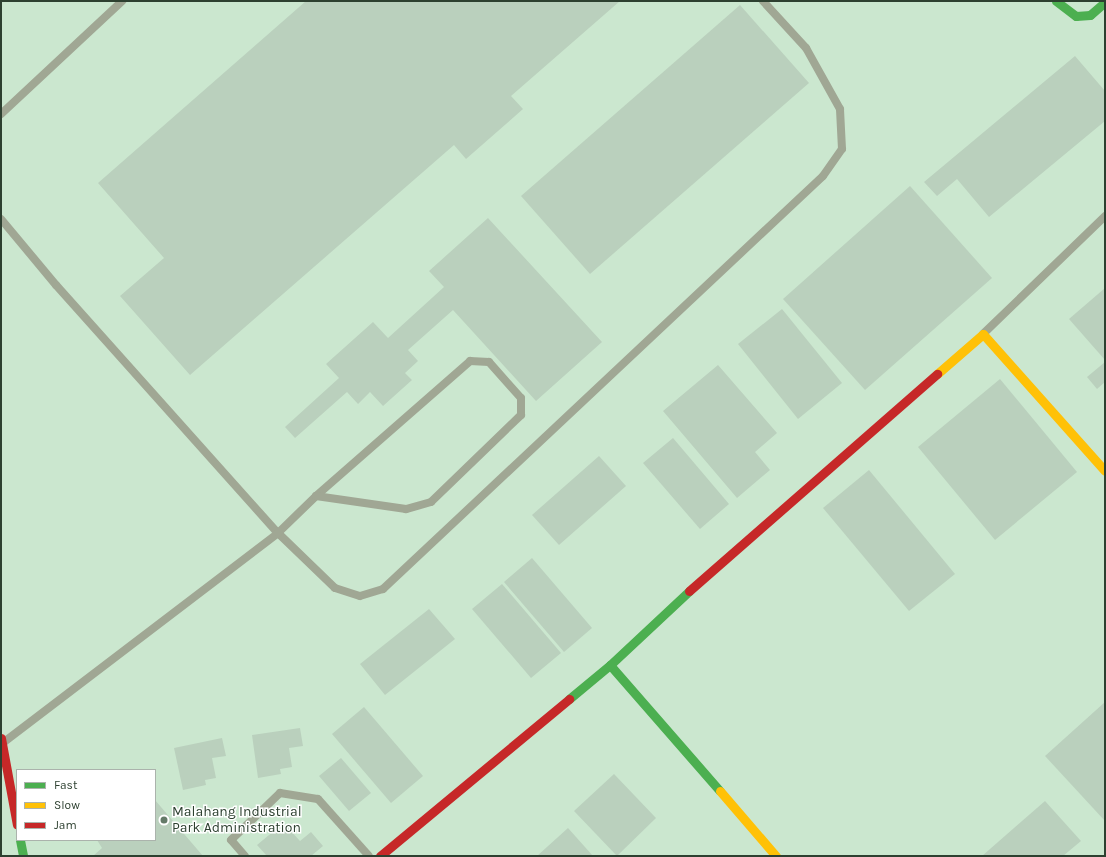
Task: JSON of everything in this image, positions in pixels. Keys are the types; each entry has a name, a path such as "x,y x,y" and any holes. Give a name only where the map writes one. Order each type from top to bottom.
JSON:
{"street":[{"path":"1056,1 1076,16 1090,15 1105,2"},
{"path":"380,856 610,665 705,576 983,334 1105,471"},
{"path":"610,665 776,856"},
{"path":"2,741 16,819"},
{"path":"20,841 23,856"}],"lane":[{"path":"1,114 122,1"},
{"path":"1,219 56,285 278,533 335,588 360,596 383,589 823,176 842,149 840,109 806,48 763,1"},
{"path":"983,334 1105,216"},
{"path":"2,741 278,533 316,496 470,361 489,362 521,398 521,415 431,502 406,509 316,496"},
{"path":"245,856 231,840 280,793 318,799 369,856"}],"building":[{"path":"306,1 620,1 511,96 523,109 466,159 454,145 190,375 120,296 164,258 98,183"},
{"path":"740,5 809,83 590,274 521,196"},
{"path":"1075,56 1105,91 1105,121 989,217 957,179 937,196 924,182"},
{"path":"910,186 992,278 865,390 783,299"},
{"path":"488,218 602,342 536,401 453,310 408,350 418,361 405,373 412,380 383,406 370,392 358,404 347,392 295,438 285,427 339,378 326,364 373,322 388,338 444,287 429,271"},
{"path":"1105,288 1105,360 1069,319"},
{"path":"782,309 842,383 798,419 738,344"},
{"path":"1105,362 1105,382 1097,389 1087,377"},
{"path":"718,365 777,433 755,452 770,470 737,498 663,411"},
{"path":"1000,379 1077,472 995,540 918,447"},
{"path":"673,438 729,504 700,529 643,463"},
{"path":"599,456 626,486 559,545 532,515"},
{"path":"869,470 955,574 909,611 823,508"},
{"path":"532,558 592,628 564,652 504,582"},
{"path":"502,584 561,653 531,678 472,609"},
{"path":"429,609 455,639 385,695 360,664"},
{"path":"1105,702 1105,821 1045,756"},
{"path":"364,707 423,776 391,803 332,734"},
{"path":"300,728 303,746 289,748 292,767 280,769 281,774 258,778 252,735"},
{"path":"222,738 226,756 212,758 216,778 205,780 206,785 183,790 174,748"},
{"path":"341,758 371,793 349,811 319,776"},
{"path":"614,774 656,818 617,856 574,811"},
{"name":"Malahang Industrial Park Administration","path":"156,801 203,856 93,856 102,848 98,841 156,841"},
{"path":"1045,801 1081,841 1063,856 982,856"},
{"path":"287,827 300,841 311,832 323,846 311,856 267,856 257,845 275,830 279,834"},
{"path":"568,828 593,856 537,856"}],"traffic: fast":[{"path":"1056,1 1076,16 1090,15 1105,2"},
{"path":"569,699 610,665 689,591"},
{"path":"610,665 720,791"},
{"path":"20,841 23,856"}],"traffic: slow":[{"path":"937,374 983,334 1105,471"},
{"path":"720,791 776,856"}],"traffic: jam":[{"path":"689,591 937,374"},
{"path":"380,856 569,699"},
{"path":"1,738 16,820"}],"place":[{"name":"Malahang Industrial Park Administration","path":"164,820"}]}
